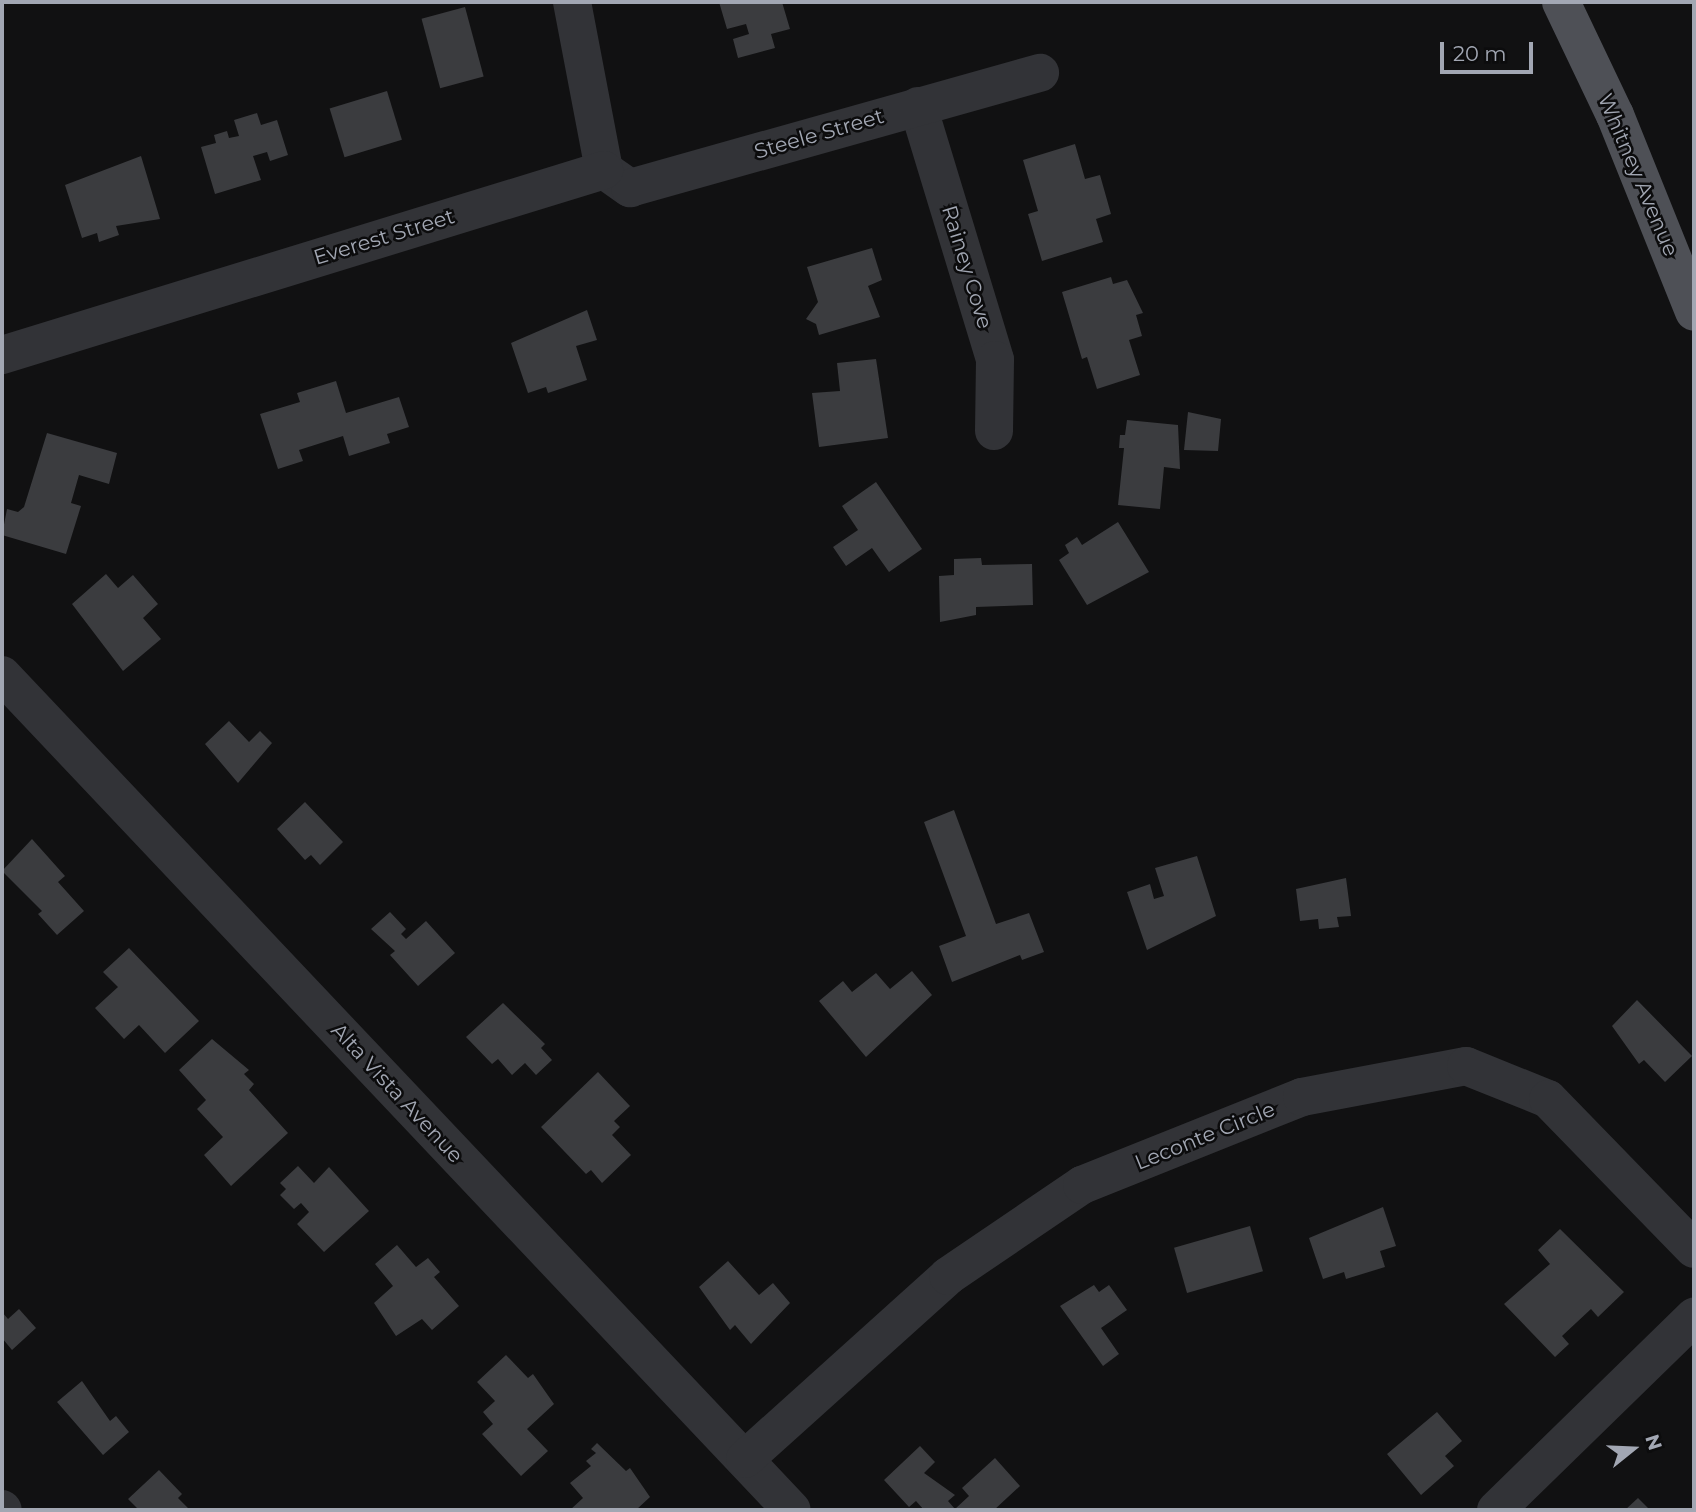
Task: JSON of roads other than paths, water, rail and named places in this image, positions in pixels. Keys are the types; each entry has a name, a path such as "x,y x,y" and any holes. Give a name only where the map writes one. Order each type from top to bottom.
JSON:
{"main road":[{"name":"Whitney Avenue","path":"1561,2 1615,115 1694,312"}],"street":[{"path":"572,2 604,170"},
{"name":"Steele Street","path":"604,170 630,188 1040,73"},
{"name":"Rainey Cove","path":"918,106 995,360 994,431"},
{"name":"Everest Street","path":"2,355 604,170"},
{"name":"Alta Vista Avenue","path":"2,676 792,1510"},
{"name":"Leconte Circle","path":"745,1459 948,1276 1082,1185 1303,1097 1466,1066 1548,1099 1694,1248"},
{"path":"1496,1510 1694,1317"}]}
